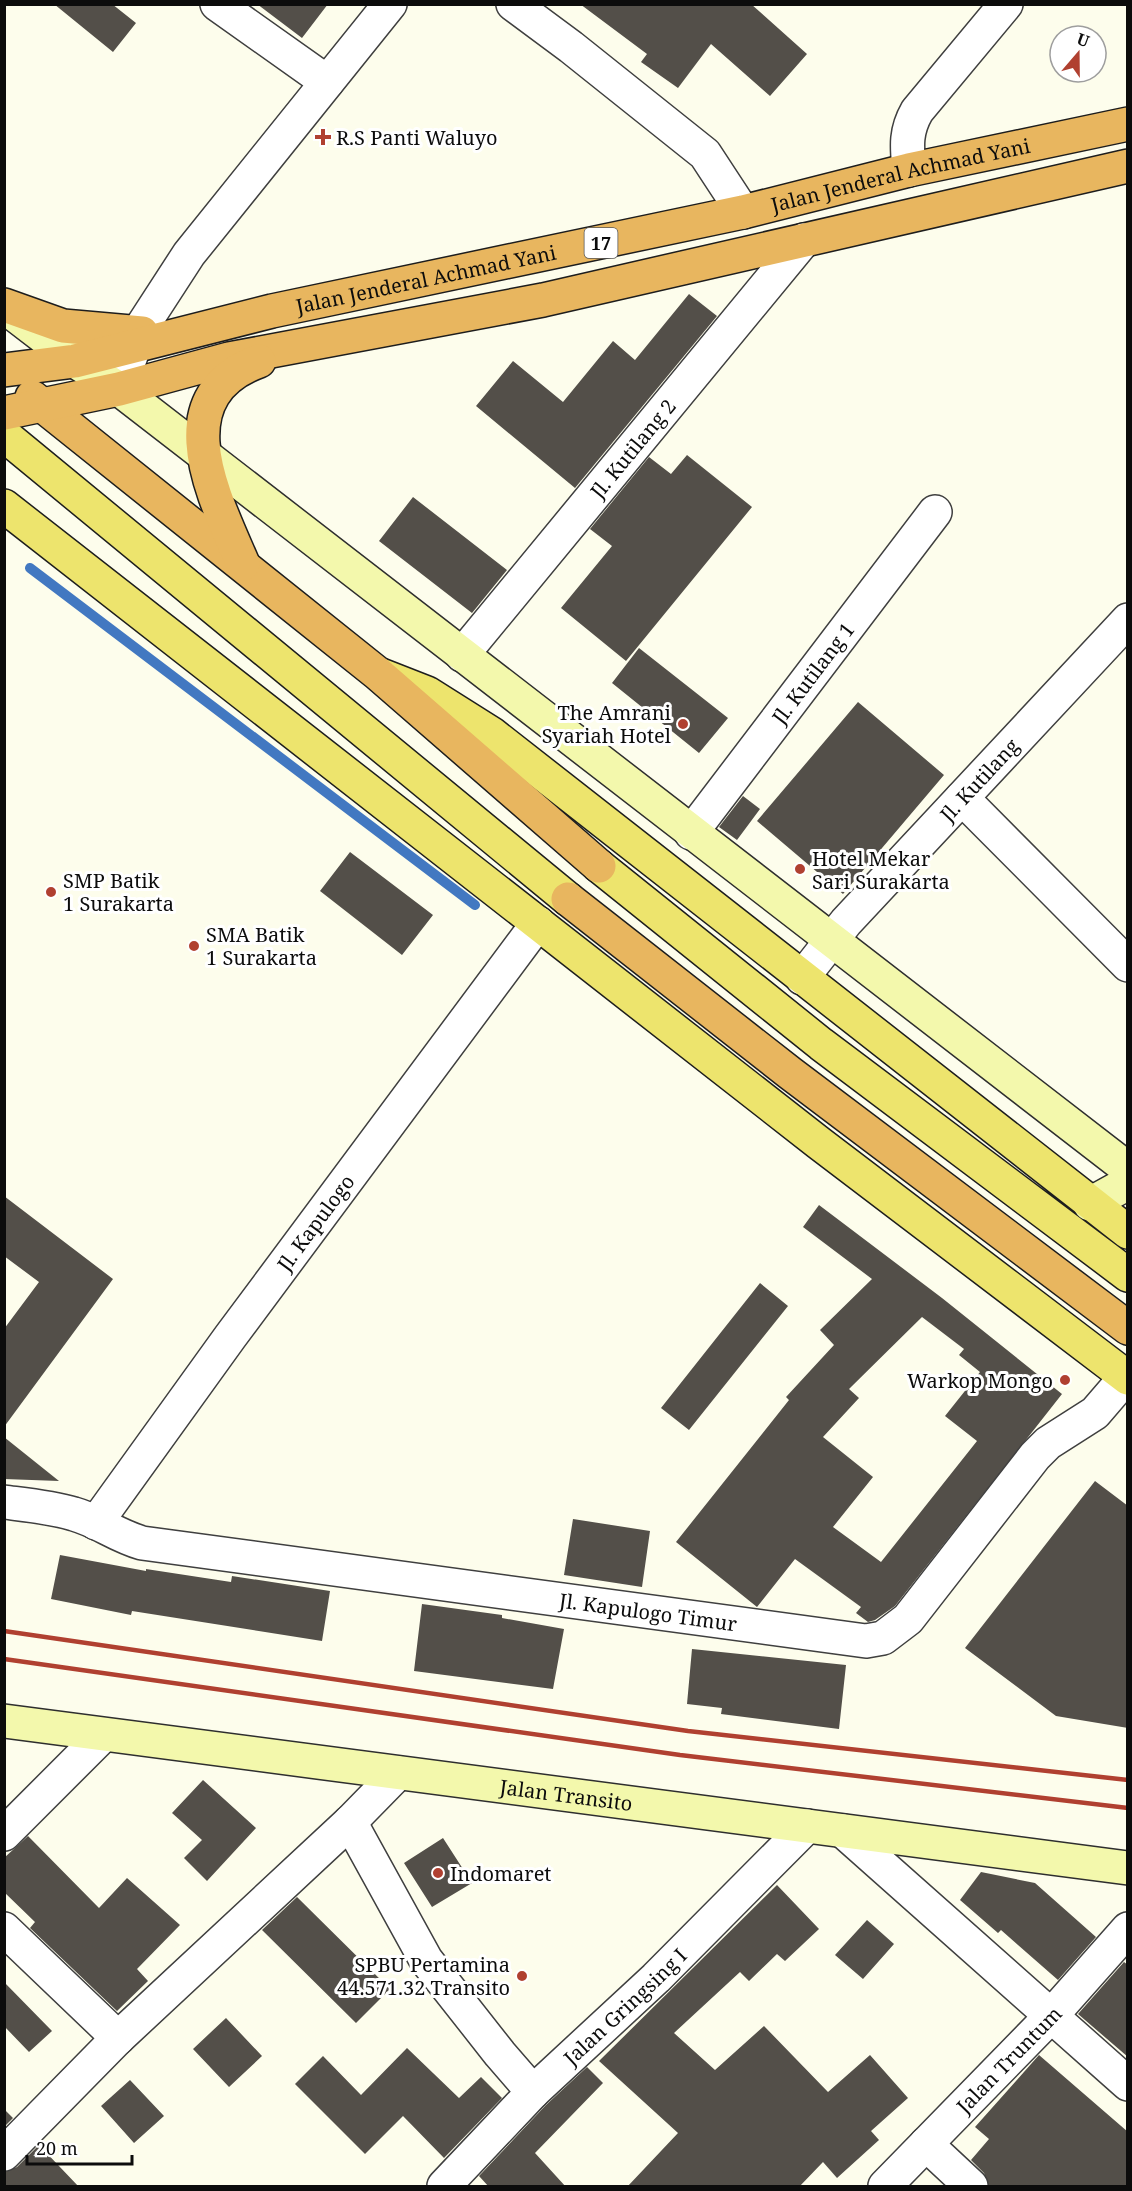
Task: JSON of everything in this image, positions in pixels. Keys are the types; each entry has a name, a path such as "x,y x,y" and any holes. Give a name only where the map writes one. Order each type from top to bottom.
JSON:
{"highway":[{"name":"Jalan Jenderal Achmad Yani","path":"4,370 75,361 137,340 178,335 284,308 536,258 743,212 909,170 1128,124"},
{"name":"Jalan Jenderal Achmad Yani","path":"119,389 229,359 543,300 1128,166"},
{"path":"536,258 543,300"},
{"path":"4,306 63,326 137,340"},
{"path":"244,567 214,494 203,455 200,438 204,422 211,399 226,380 249,364 300,346"},
{"path":"4,376 377,673 600,866"},
{"name":"17","path":"4,413 119,389"},
{"path":"568,899 790,1073 1128,1328"}],"main road":[{"path":"4,306 75,361 119,389 830,941 1128,1169"},
{"path":"4,435 568,899"},
{"path":"4,506 819,1143 1127,1378"},
{"path":"377,673 427,693 492,734 1128,1232"},
{"path":"600,866 821,1044 1128,1275"},
{"path":"1090,1204 1128,1183"},
{"name":"Jalan Transito","path":"4,1721 1128,1868"}],"street":[{"path":"217,4 327,82"},
{"path":"119,389 137,340 155,302 189,254 390,4"},
{"path":"513,4 571,46 705,154 743,212"},
{"path":"909,170 906,142 909,125 917,111 1006,4"},
{"name":"Jl. Kutilang 2","path":"462,655 804,240"},
{"name":"Jl. Kutilang 1","path":"691,833 935,512"},
{"name":"Jl. Kutilang","path":"802,978 830,941 1128,620"},
{"path":"962,798 1128,964"},
{"name":"Jl. Kapulogo","path":"96,1523 230,1337 538,923"},
{"name":"Jl. Kapulogo Timur","path":"4,1502 66,1512 96,1523 116,1535 154,1544 866,1641 883,1638 908,1619 1035,1456 1048,1443 1104,1405 1127,1378"},
{"path":"4,1834 103,1735"},
{"path":"4,2154 118,2038 350,1822 398,1773"},
{"path":"350,1822 426,1960 533,2092"},
{"name":"Jalan Gringsing I","path":"444,2187 533,2092 656,1978 807,1826"},
{"path":"843,1831 1128,2084"},
{"path":"4,1929 118,2038"},
{"name":"Jalan Truntum","path":"885,2187 1051,2016 1128,1929"},
{"path":"926,2144 971,2187"}],"building":[{"path":"54,4 112,4 136,23 113,52"},
{"path":"257,4 328,4 302,38"},
{"path":"580,4 751,4 807,54 770,96 711,44 678,88 641,62 647,54"},
{"path":"689,294 717,316 575,488 476,406 513,361 563,402 613,341 635,360"},
{"path":"687,455 752,507 626,661 561,608 612,546 590,529 649,457 671,474"},
{"path":"413,497 507,570 472,613 379,541"},
{"path":"639,648 728,718 699,753 612,683"},
{"path":"858,702 944,775 843,894 757,821"},
{"path":"743,796 760,809 737,840 719,827"},
{"path":"350,852 433,915 402,955 320,891"},
{"path":"4,1196 113,1279 4,1427 4,1329 39,1282 4,1256"},
{"path":"819,1205 942,1298 1062,1394 895,1606 875,1620 868,1622 856,1613 861,1607 795,1559 757,1607 676,1542 789,1400 786,1397 834,1345 820,1330 872,1279 803,1227","holes":["922,1317 964,1349 959,1355 980,1372 945,1416 977,1441 881,1562 833,1527 873,1477 823,1437 859,1398 849,1389"]},
{"path":"760,1283 788,1306 689,1430 661,1408"},
{"path":"4,1437 59,1481 4,1479"},
{"path":"1095,1481 1128,1506 1128,1728 1056,1716 965,1648"},
{"path":"573,1519 650,1531 642,1587 564,1575"},
{"path":"60,1555 146,1571 146,1569 231,1582 232,1576 330,1591 322,1641 132,1611 131,1615 51,1599"},
{"path":"422,1604 502,1615 502,1618 564,1629 553,1689 414,1671"},
{"path":"692,1649 846,1665 839,1729 721,1714 722,1708 687,1704"},
{"path":"203,1780 256,1828 207,1881 184,1858 202,1840 172,1813"},
{"path":"28,1836 99,1908 127,1878 180,1925 137,1969 148,1981 117,2011 30,1928 35,1922 4,1892 4,1858"},
{"name":"Indomaret","path":"443,1838 472,1883 432,1907 404,1863"},
{"path":"981,1872 1035,1883 1096,1937 1058,1980 1001,1930 998,1933 960,1900"},
{"path":"777,1885 819,1929 785,1961 777,1954 749,1981 740,1972 674,2033 715,2070 764,2026 828,2092 870,2055 908,2098 871,2131 879,2140 837,2178 823,2162 799,2187 627,2187 678,2133 599,2061"},
{"path":"297,1897 390,1989 356,2023 262,1930"},
{"path":"867,1920 894,1944 863,1979 835,1955"},
{"path":"1124,1962 1128,1965 1128,2057 1078,2014"},
{"path":"4,1982 52,2031 29,2052 4,2026"},
{"path":"226,2018 262,2056 229,2087 193,2049"},
{"path":"407,2048 459,2098 481,2077 502,2098 444,2158 403,2116 365,2154 295,2084 323,2056 361,2095"},
{"path":"1039,2055 1128,2132 1128,2187 989,2187 984,2173 971,2160 989,2139 975,2127"},
{"path":"587,2067 603,2083 535,2153 566,2187 489,2187 479,2176 546,2105"},
{"path":"130,2080 164,2116 134,2143 101,2106"},
{"path":"4,2109 13,2118 4,2127"},
{"path":"39,2145 79,2187 4,2187 4,2172 17,2167"}],"waterway":[{"path":"30,568 475,905"}],"railway":[{"path":"4,1631 688,1731 1128,1780"},
{"path":"4,1659 680,1755 1128,1808"}],"place":[{"name":"R.S Panti Waluyo","path":"323,137"},
{"name":"The Amrani Syariah Hotel","path":"683,724"},
{"name":"Hotel Mekar Sari Surakarta","path":"800,869"},
{"name":"SMP Batik 1 Surakarta","path":"51,892"},
{"name":"SMA Batik 1 Surakarta","path":"194,946"},
{"name":"Warkop Mongo","path":"1065,1380"},
{"name":"Indomaret","path":"438,1873"},
{"name":"SPBU Pertamina 44.571.32 Transito","path":"522,1976"}]}
